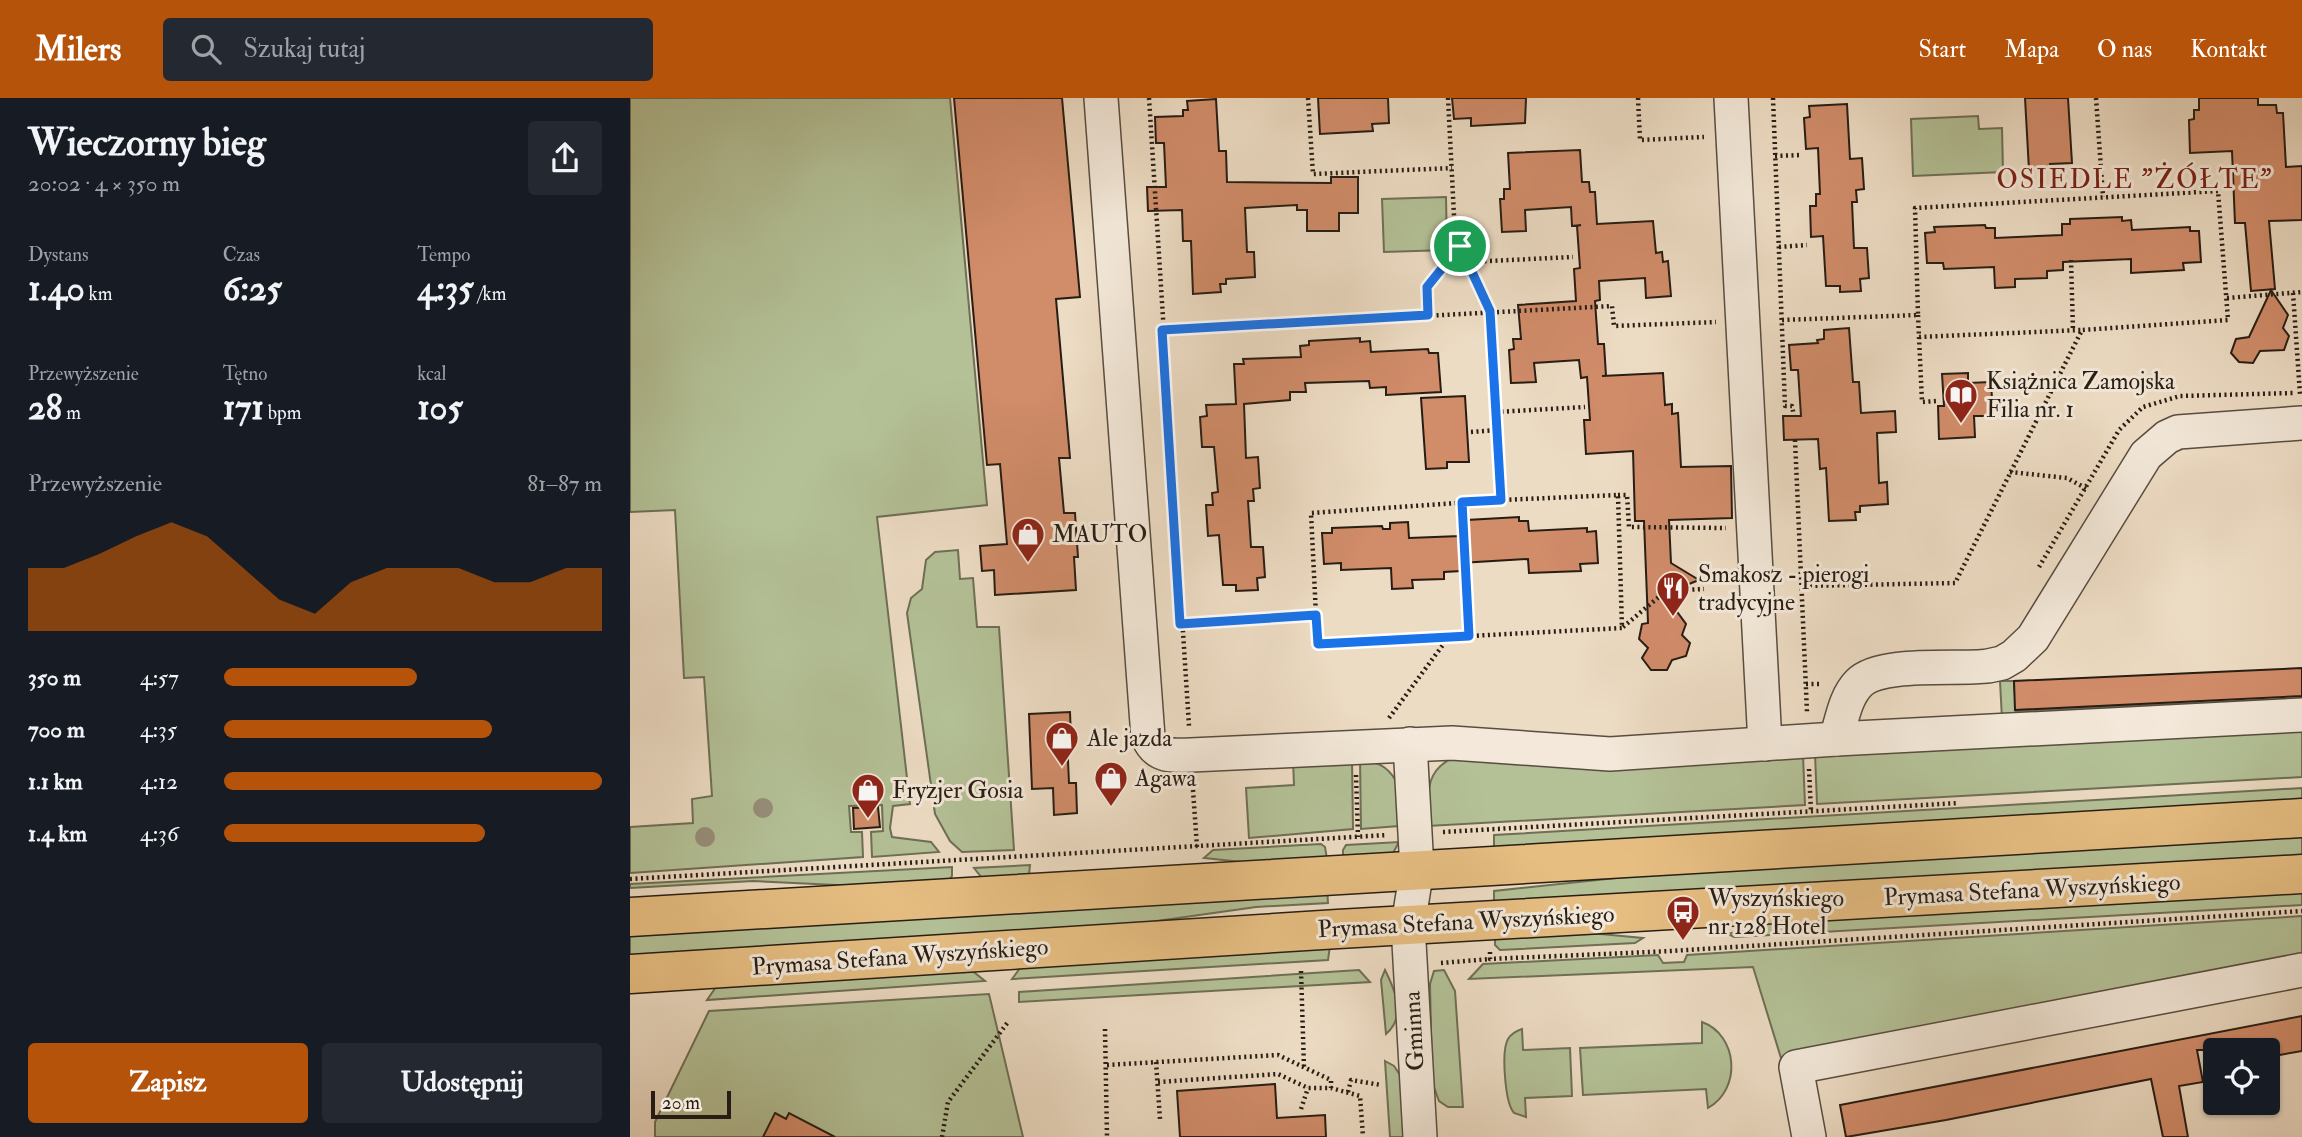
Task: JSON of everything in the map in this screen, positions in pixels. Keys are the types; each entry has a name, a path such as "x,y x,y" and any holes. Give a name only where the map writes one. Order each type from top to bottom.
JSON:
{"main road":[{"path":"630,917 2302,818"},
{"name":"Prymasa Stefana Wyszyńskiego","path":"630,974 1408,925 2302,874"}],"street":[{"path":"1101,98 1148,737 1157,751 1174,756 1368,745 1477,744 1610,754 2302,715"},
{"path":"1731,98 1765,744"},
{"path":"1822,740 1851,693 1868,676 1888,671 1988,666 2002,663 2025,648 2054,607 2146,455 2167,437 2301,405"},
{"name":"Gminna","path":"1410,744 1417,869 1408,925 1420,1137"},
{"path":"1810,1137 1796,1067 2302,970"}],"path":[{"path":"1149,98 1180,624 1189,727"},
{"path":"1308,98 1313,174 1452,167"},
{"path":"1448,98 1455,236 1490,311 1501,500"},
{"path":"1773,98 1785,406 1792,406 1794,416"},
{"path":"2095,98 2103,197"},
{"path":"1775,156 1802,155"},
{"path":"1919,337 2073,331 2228,320 2218,191 1915,208 1918,315 1919,337 1922,402 1937,401"},
{"path":"1779,247 1807,245"},
{"path":"1428,315 1427,287 1460,246"},
{"path":"1468,262 1573,257"},
{"path":"2071,261 2073,331"},
{"path":"2227,298 2302,292"},
{"path":"2293,293 2301,405"},
{"path":"1162,330 1612,306 1614,326 1728,322"},
{"path":"1782,320 1918,315"},
{"path":"1801,586 1955,583 2082,330"},
{"path":"2034,575 2124,423 2136,412 2152,403 2180,396 2288,391 2301,405"},
{"path":"1496,412 1585,407"},
{"path":"1471,432 1497,430"},
{"path":"1795,440 1806,684 1822,740 1811,811"},
{"path":"2011,472 2067,478 2087,489"},
{"path":"1618,495 1622,628"},
{"path":"1647,527 1629,527 1628,495 1462,502 1311,513 1318,644 1622,628 1666,591 1704,589"},
{"path":"1462,502 1469,636"},
{"path":"1180,624 1316,615"},
{"path":"1358,836 1356,759 1449,637"},
{"path":"1806,684 1828,684"},
{"path":"1193,790 1197,847"},
{"path":"1431,832 1961,803"},
{"path":"630,879 1391,835"},
{"path":"1441,963 2302,911"},
{"path":"1489,940 1490,959"},
{"path":"1301,971 1304,1068"},
{"path":"942,1137 948,1102 1008,1022"},
{"path":"1105,1029 1107,1137"},
{"path":"1107,1065 1279,1055 1331,1080 1331,1088"},
{"path":"1156,1062 1160,1119"},
{"path":"1158,1082 1278,1074 1308,1088 1331,1088 1348,1092 1360,1096 1363,1137"},
{"path":"1348,1092 1350,1080 1381,1086"},
{"path":"1301,1109 1308,1088"}],"green space":[{"path":"630,98 950,98 987,505 877,517 910,804 893,806 890,828 892,837 931,842 939,852 872,857 871,832 883,831 882,805 849,806 851,832 862,832 863,857 630,873 630,827 693,823 692,799 712,796 704,677 684,678 675,510 630,512"},
{"path":"1978,116 1979,129 2002,128 2003,172 1913,176 1911,119"},
{"path":"1446,197 1447,250 1384,252 1382,199"},
{"path":"958,550 960,579 973,578 977,627 999,627 1014,850 962,852 950,841 935,814 907,613 911,598 922,589 926,560 935,552"},
{"path":"2000,681 2014,681 2016,711 2302,698 2302,704 2002,719"},
{"path":"2302,726 2302,777 1817,804 1815,754"},
{"path":"1803,755 1805,805 1428,826 1428,795 1432,777 1437,769 1455,757"},
{"path":"1352,758 1353,829 1249,838 1246,788 1294,785 1293,760"},
{"path":"1360,759 1381,765 1396,781 1399,826 1361,829"},
{"path":"2302,788 2302,803 1494,852 1494,835"},
{"path":"2302,834 2302,860 1494,905 1494,891 1730,866"},
{"path":"1399,842 1393,853 1343,860 1346,845"},
{"path":"1321,844 1325,847 1327,859 1252,863 1204,858 1213,850"},
{"path":"1030,865 1029,875 982,878 974,868"},
{"path":"952,867 952,876 947,883 878,887 753,881 630,888 630,884"},
{"path":"1327,888 1328,903 1256,907 1093,930 630,960 630,931"},
{"path":"2302,890 2302,905 1734,937 1728,934 1784,918"},
{"path":"2302,916 2302,961 1781,1058 1753,967 1469,979 1483,964 1658,955 1663,963 1684,962 1687,955"},
{"path":"1569,931 1643,938 1635,943 1500,950 1495,945 1495,935"},
{"path":"1330,946 1328,960 1012,979 1023,964"},
{"path":"970,969 985,981 707,1000 716,987"},
{"path":"1359,970 1370,982 1019,1002 1019,992"},
{"path":"1385,970 1395,994 1398,1011 1386,1034 1381,980"},
{"path":"1444,970 1455,991 1463,1107 1448,1107 1439,1101 1432,1082 1430,984 1434,971"},
{"path":"989,994 1023,1137 655,1137 655,1122 709,1011"},
{"path":"1702,1022 1723,1038 1731,1063 1731,1076 1726,1088 1719,1099 1708,1108 1706,1089 1583,1095 1580,1048 1702,1043"},
{"path":"1522,1029 1523,1050 1570,1048 1572,1096 1525,1098 1526,1117 1514,1113 1511,1107 1504,1065 1508,1039"},
{"path":"1385,1061 1394,1066 1400,1075 1404,1137 1390,1137"}],"building":[{"path":"954,98 1062,98 1080,297 1056,299 1070,458 1059,458 1064,513 1075,513 1078,557 1074,557 1076,590 995,595 994,570 982,571 980,546 1007,544 1000,464 987,465"},
{"path":"1318,98 1388,98 1389,123 1372,124 1373,131 1320,134"},
{"path":"1452,98 1526,98 1525,123 1471,126 1471,118 1454,119"},
{"path":"2025,98 2068,98 2072,163 2050,164 2051,169 2029,170"},
{"path":"2199,98 2258,98 2258,105 2276,105 2277,113 2283,113 2286,167 2302,166 2302,220 2269,221 2275,289 2251,291 2245,223 2235,223 2232,151 2190,153 2189,120 2194,119 2194,110 2199,110"},
{"path":"1216,99 1219,151 1226,151 1227,182 1331,183 1331,177 1358,177 1358,213 1339,213 1339,231 1307,231 1307,210 1297,210 1297,205 1245,208 1247,252 1254,252 1255,277 1226,279 1226,284 1220,284 1221,292 1193,294 1191,241 1183,241 1182,210 1148,211 1147,187 1166,187 1164,143 1156,143 1155,117 1183,116 1183,110 1188,110 1187,101"},
{"path":"1847,104 1850,159 1862,158 1864,189 1856,190 1857,202 1852,202 1854,248 1867,248 1869,278 1860,279 1861,291 1840,292 1840,286 1826,286 1823,236 1811,237 1810,206 1816,206 1816,194 1820,194 1818,148 1806,149 1804,118 1810,117 1809,106"},
{"path":"1580,150 1582,182 1589,182 1590,192 1595,192 1597,224 1653,221 1656,253 1662,252 1663,262 1668,261 1671,296 1646,298 1645,278 1599,281 1600,300 1595,301 1598,344 1604,344 1606,376 1663,373 1665,405 1672,404 1672,414 1678,413 1681,467 1731,466 1732,518 1669,520 1671,563 1699,580 1664,594 1686,624 1682,635 1690,643 1686,656 1672,660 1667,670 1651,670 1642,658 1648,648 1639,639 1642,624 1648,623 1644,521 1635,521 1633,451 1586,454 1584,420 1590,420 1587,377 1581,378 1579,360 1534,363 1536,382 1511,383 1509,350 1514,349 1513,339 1521,339 1518,305 1576,301 1574,269 1580,268 1577,226 1581,225 1572,226 1571,207 1525,210 1526,231 1502,232 1500,199 1504,199 1504,189 1510,189 1508,153"},
{"path":"2122,217 2122,221 2131,220 2132,230 2190,227 2190,231 2199,231 2201,262 2183,263 2184,270 2131,273 2131,259 2063,262 2063,270 2047,271 2047,278 2015,279 2015,287 1995,288 1994,267 1944,269 1943,263 1927,263 1925,233 1935,232 1934,227 1985,225 1986,228 1995,228 1995,238 2062,235 2062,224 2070,224 2070,219"},
{"path":"2271,290 2288,315 2283,328 2289,336 2284,350 2260,351 2253,363 2239,362 2231,353 2236,339 2249,337"},
{"path":"1849,328 1853,382 1859,382 1861,413 1895,411 1896,432 1877,433 1879,483 1887,482 1888,504 1860,506 1860,512 1855,512 1856,520 1829,521 1826,468 1820,469 1818,439 1784,440 1783,416 1801,416 1798,370 1791,370 1789,345 1818,343 1817,340 1824,339 1824,330"},
{"path":"1360,338 1360,342 1370,341 1371,352 1428,349 1429,353 1438,353 1441,392 1386,395 1386,387 1370,388 1369,381 1305,383 1306,392 1290,392 1290,400 1244,404 1246,458 1258,457 1260,488 1253,489 1254,501 1248,501 1251,547 1263,547 1265,577 1257,578 1258,590 1236,591 1236,585 1223,585 1219,535 1208,536 1206,505 1213,505 1212,493 1218,492 1214,447 1202,447 1200,417 1207,416 1206,405 1236,404 1234,364 1244,364 1243,359 1301,357 1300,346 1309,345 1309,341"},
{"path":"1968,373 1968,383 1991,382 1993,416 1974,416 1975,437 1939,439 1938,406 1944,406 1942,374"},
{"path":"1465,396 1469,462 1447,462 1447,468 1426,469 1421,398"},
{"path":"1519,517 1519,521 1528,521 1529,531 1587,528 1587,532 1596,531 1598,563 1580,564 1581,571 1529,573 1528,559 1460,563 1461,571 1444,572 1444,579 1412,580 1413,588 1392,589 1391,568 1341,570 1341,563 1324,564 1322,533 1332,533 1332,528 1382,526 1383,529 1390,529 1390,523 1408,522 1409,538 1460,536 1459,525 1468,525 1467,520"},
{"path":"2302,668 2302,696 2015,710 2014,681"},
{"path":"1070,712 1071,738 1067,738 1069,783 1076,783 1077,813 1054,815 1053,788 1032,789 1029,714"},
{"path":"878,807 880,827 854,829 853,808"},
{"path":"2302,1016 2302,1051 2280,1055 2280,1038 2203,1038 2203,1050 2197,1050 2203,1082 2179,1086 2188,1137 2163,1137 2151,1079 1846,1137 1840,1105"},
{"path":"1275,1084 1277,1118 1325,1115 1326,1137 1180,1137 1177,1091"},
{"path":"775,1113 786,1119 789,1113 835,1137 763,1137"}],"place":[{"name":"Książnica Zamojska Filia nr. 1","path":"1961,425"},
{"name":"MAUTO","path":"1028,564"},
{"name":"Smakosz - pierogi tradycyjne","path":"1673,618"},
{"name":"Ale jazda","path":"1062,768"},
{"name":"Agawa","path":"1111,808"},
{"name":"Fryzjer Gosia","path":"868,820"},
{"name":"Wyszyńskiego nr 128 Hotel","path":"1683,942"}],"district":[{"name":"OSIEDLE \"ŻÓŁTE\"","path":"2135,180"}],"route":[{"path":"1460,246 1490,311 1501,500 1462,502 1469,636 1318,644 1316,615 1180,624 1162,330 1428,315 1427,287 1460,246"}]}
